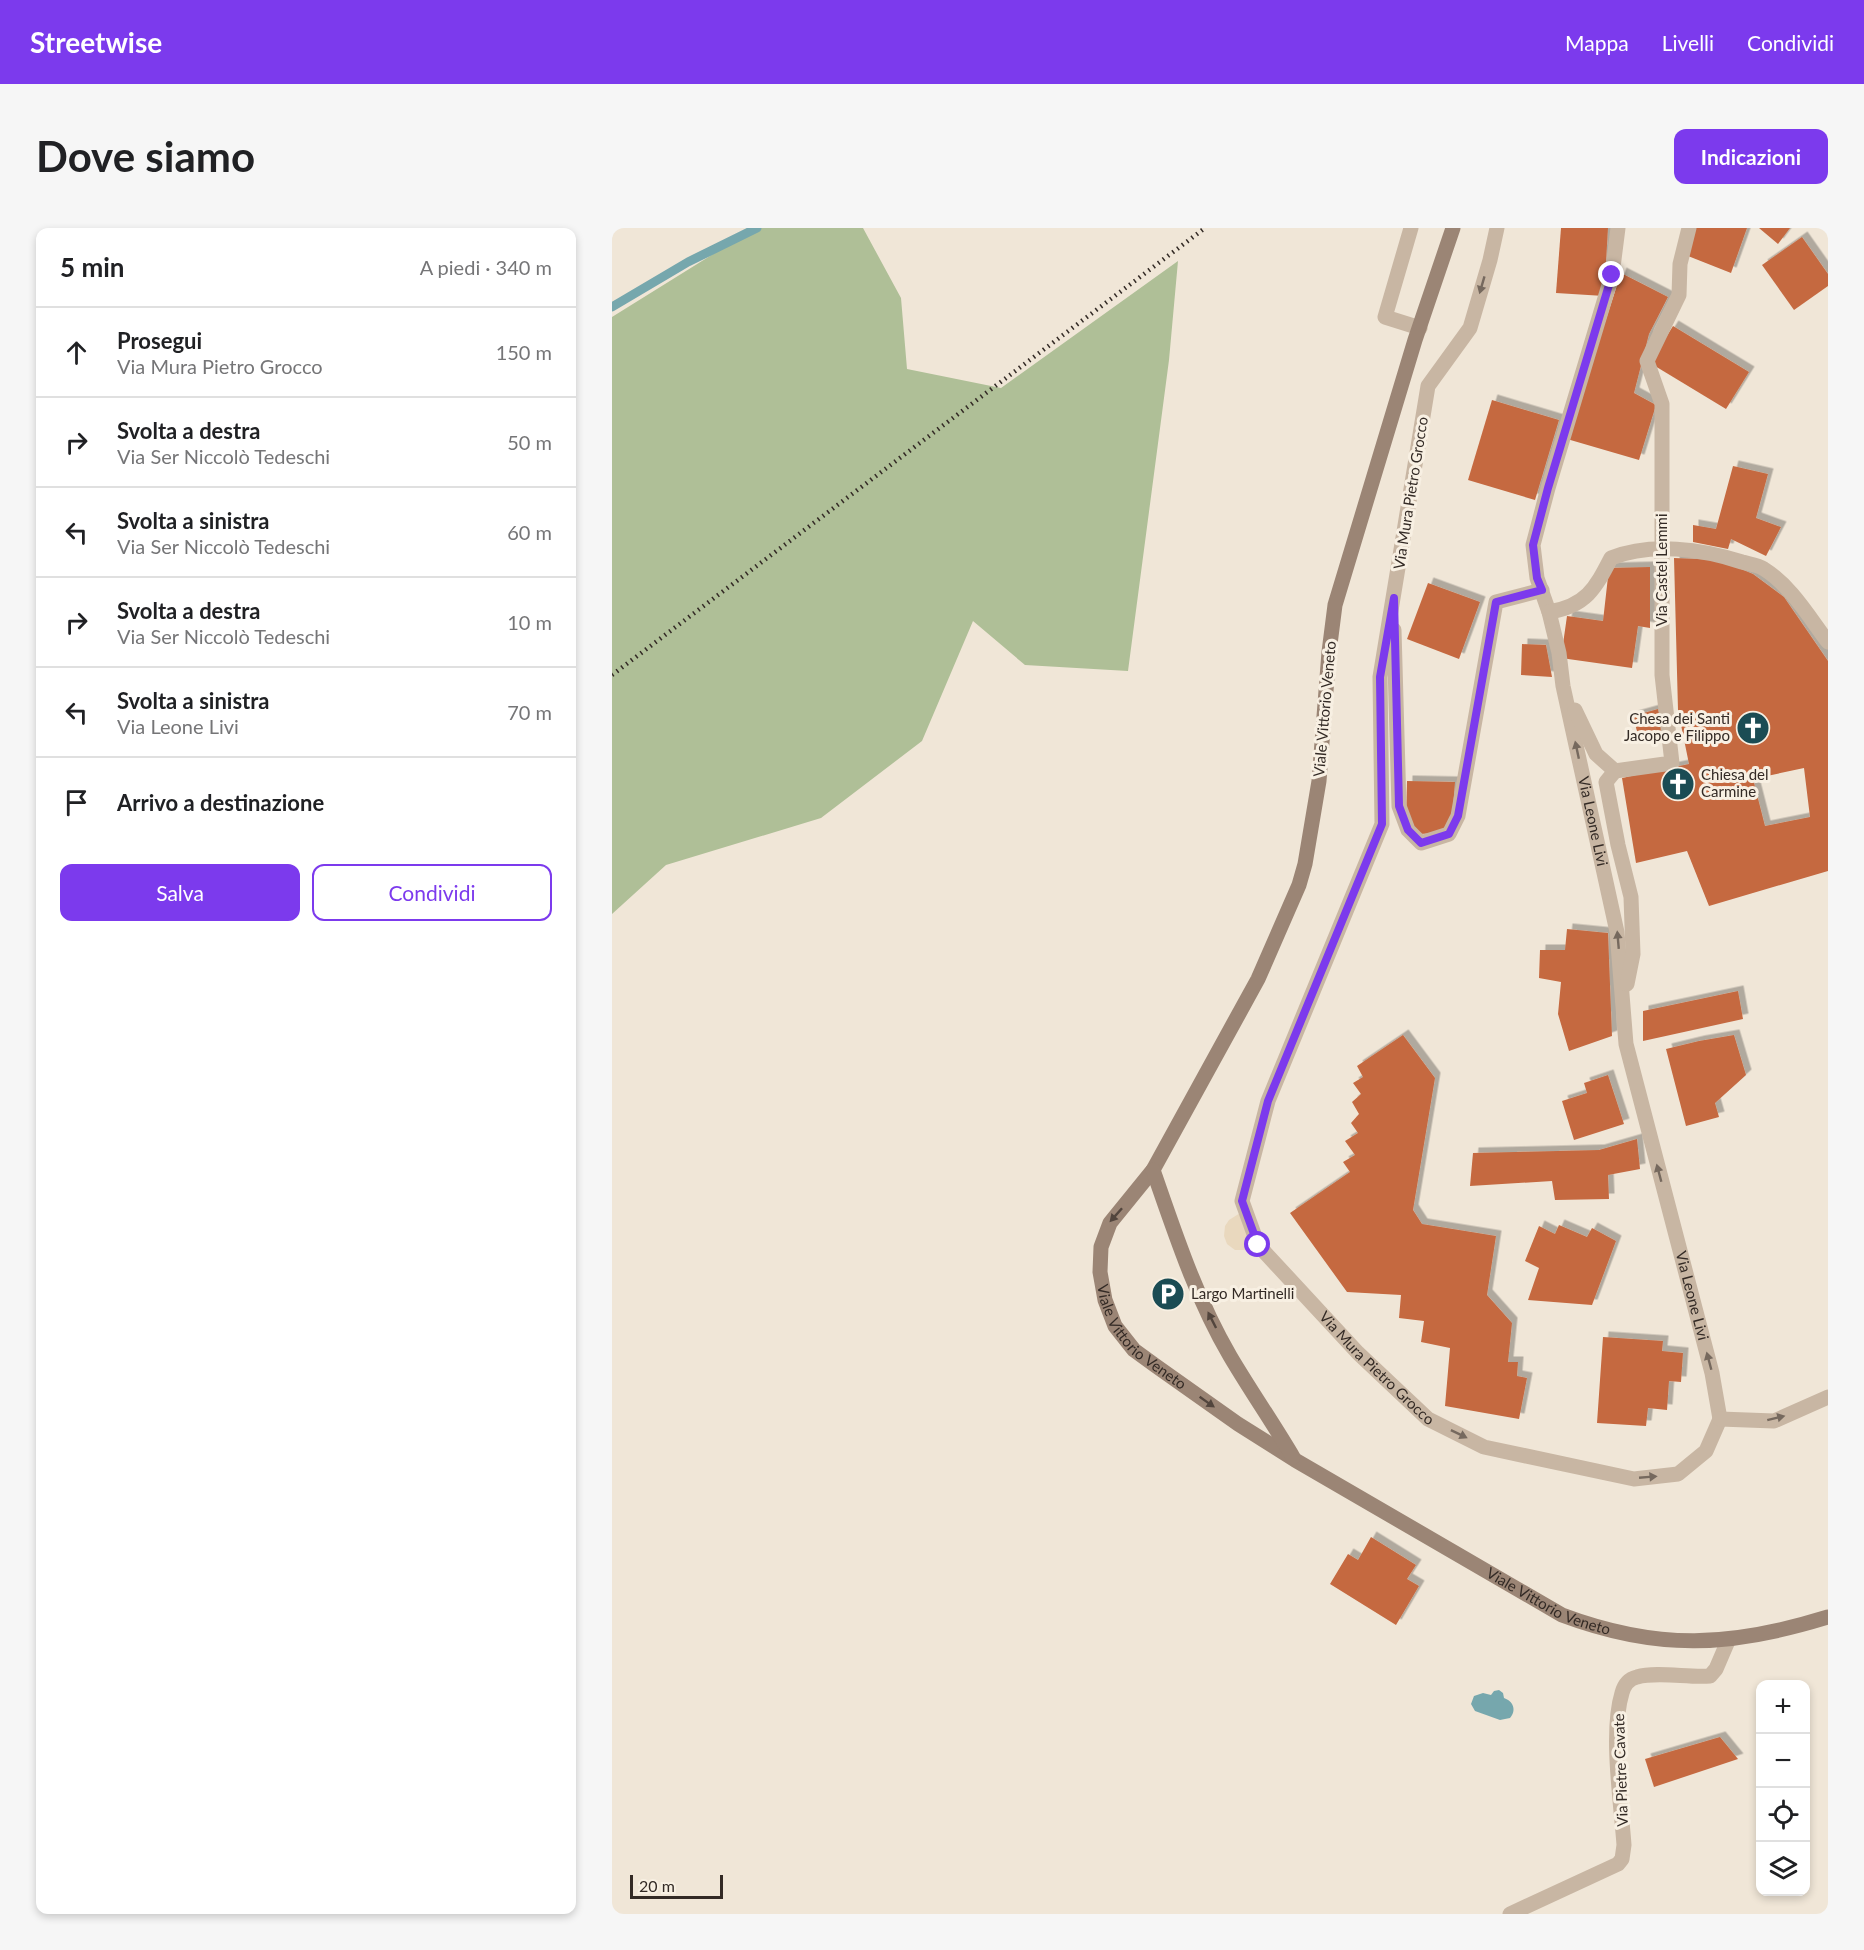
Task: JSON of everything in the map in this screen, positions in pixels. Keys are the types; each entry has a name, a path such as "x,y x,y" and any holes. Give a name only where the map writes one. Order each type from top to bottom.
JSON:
{"street":[{"path":"1411,228 1385,317 1420,328"},
{"name":"Viale Vittorio Veneto","path":"1453,228 1335,605 1319,781 1305,864 1299,885 1258,979 1153,1170 1110,1223 1104,1237 1100,1259 1101,1283 1115,1326 1134,1350 1156,1366 1295,1461 1562,1615 1588,1625 1658,1641 1728,1641 1795,1628 1828,1617"},
{"name":"Via Mura Pietro Grocco","path":"1497,228 1470,328 1428,386 1380,677 1382,824 1268,1101 1242,1201 1258,1245 1358,1353 1428,1419 1484,1447 1634,1479 1678,1474 1706,1451 1720,1419"},
{"name":"Via Leone Livi","path":"1618,228 1612,275 1533,545 1537,578 1549,612 1559,653 1563,686 1617,932 1626,1044 1712,1373 1720,1419"},
{"name":"Via Castel Lemmi","path":"1615,771 1672,763 1662,675 1662,404 1647,361 1679,295 1680,264 1689,228"},
{"path":"1549,612 1565,610 1580,603 1596,587 1611,558 1624,553 1662,549 1715,553 1763,568 1791,592 1828,642"},
{"path":"1394,598 1399,806 1408,830 1421,843 1449,834 1458,816 1496,602 1542,590"},
{"path":"1563,686 1596,754 1615,771 1606,782 1631,897 1633,954 1623,1006"},
{"name":"Viale Vittorio Veneto","path":"1153,1170 1177,1238 1205,1306 1230,1356 1295,1461"},
{"path":"1720,1419 1774,1421 1828,1396"},
{"name":"Via Pietre Cavate","path":"1510,1914 1618,1864 1622,1859 1624,1845 1617,1734 1625,1685 1631,1679 1643,1676 1710,1676 1716,1669 1728,1641"}],"green space":[{"path":"755,228 863,228 901,298 907,369 1001,388 1178,261 1169,360 1128,671 1025,665 973,621 922,741 821,818 666,865 612,914 612,317"}],"shaded area":[{"path":"1245,1210 1258,1245 1251,1250 1235,1250 1227,1244 1224,1236 1225,1226 1229,1220"}],"water":[{"path":"1499,1690 1513,1706 1510,1718 1500,1720 1475,1711 1471,1704 1474,1696 1483,1693 1491,1695 1494,1691"}],"building":[{"path":"1561,228 1608,228 1604,296 1556,293"},
{"path":"1695,228 1747,228 1731,273 1688,256"},
{"path":"1759,228 1790,228 1778,244"},
{"path":"1802,237 1828,274 1828,286 1794,310 1762,265"},
{"path":"1621,273 1668,297 1649,334 1634,393 1656,405 1639,460 1567,439"},
{"path":"1673,326 1749,372 1726,409 1650,363"},
{"path":"1492,400 1559,420 1535,500 1468,480"},
{"path":"1733,466 1768,474 1756,518 1781,527 1766,556 1731,539 1728,549 1693,542 1693,525 1716,529"},
{"path":"1674,558 1719,560 1753,574 1784,597 1828,661 1828,871 1709,906 1687,851 1636,863 1622,778 1689,764 1678,710","holes":["1804,768 1810,817 1765,826 1753,779"]},
{"path":"1650,567 1650,628 1638,626 1632,668 1561,658 1567,616 1603,621 1609,568"},
{"path":"1428,583 1480,602 1459,659 1407,639"},
{"path":"1522,644 1546,645 1552,677 1521,675"},
{"path":"1658,709 1664,733 1639,739 1633,716"},
{"path":"1407,781 1455,782 1452,819 1442,833 1419,834 1406,820"},
{"path":"1567,929 1608,933 1612,1036 1569,1051 1558,1014 1561,982 1539,978 1540,950 1565,950"},
{"path":"1738,991 1743,1019 1643,1041 1643,1011"},
{"path":"1403,1035 1435,1078 1413,1210 1422,1224 1496,1236 1487,1295 1512,1323 1508,1362 1518,1362 1517,1376 1527,1378 1519,1419 1445,1406 1450,1348 1421,1342 1424,1321 1399,1318 1401,1295 1347,1292 1290,1213 1350,1172 1343,1162 1355,1155 1345,1141 1358,1133 1351,1123 1359,1114 1352,1102 1361,1094 1353,1083 1363,1077 1357,1066"},
{"path":"1734,1035 1746,1075 1715,1103 1719,1117 1686,1126 1666,1049"},
{"path":"1608,1075 1624,1124 1574,1140 1562,1101 1587,1093 1584,1083"},
{"path":"1637,1139 1640,1169 1608,1175 1609,1199 1555,1200 1552,1181 1470,1186 1473,1153 1599,1150"},
{"path":"1559,1225 1587,1237 1592,1228 1616,1241 1592,1305 1528,1300 1539,1268 1525,1261 1539,1226 1555,1234"},
{"path":"1603,1337 1663,1341 1662,1351 1683,1353 1681,1382 1669,1381 1667,1410 1648,1408 1646,1426 1597,1423"},
{"path":"1371,1537 1416,1565 1407,1579 1419,1586 1396,1625 1330,1584 1348,1554 1358,1560"},
{"path":"1720,1737 1738,1759 1654,1787 1645,1759"}],"waterway":[{"path":"612,307 688,262 757,228"}],"railway":[{"path":"612,675 1205,228"}],"place":[{"name":"Chesa dei Santi Jacopo e Filippo","path":"1753,728"},
{"name":"Chiesa del Carmine","path":"1678,784"},
{"name":"Largo Martinelli","path":"1168,1294"}],"route":[{"path":"1258,1245 1242,1201 1268,1101 1382,824 1380,677 1394,598 1399,806 1408,830 1421,843 1449,834 1458,816 1496,602 1542,590 1537,578 1533,545 1612,275"}]}
